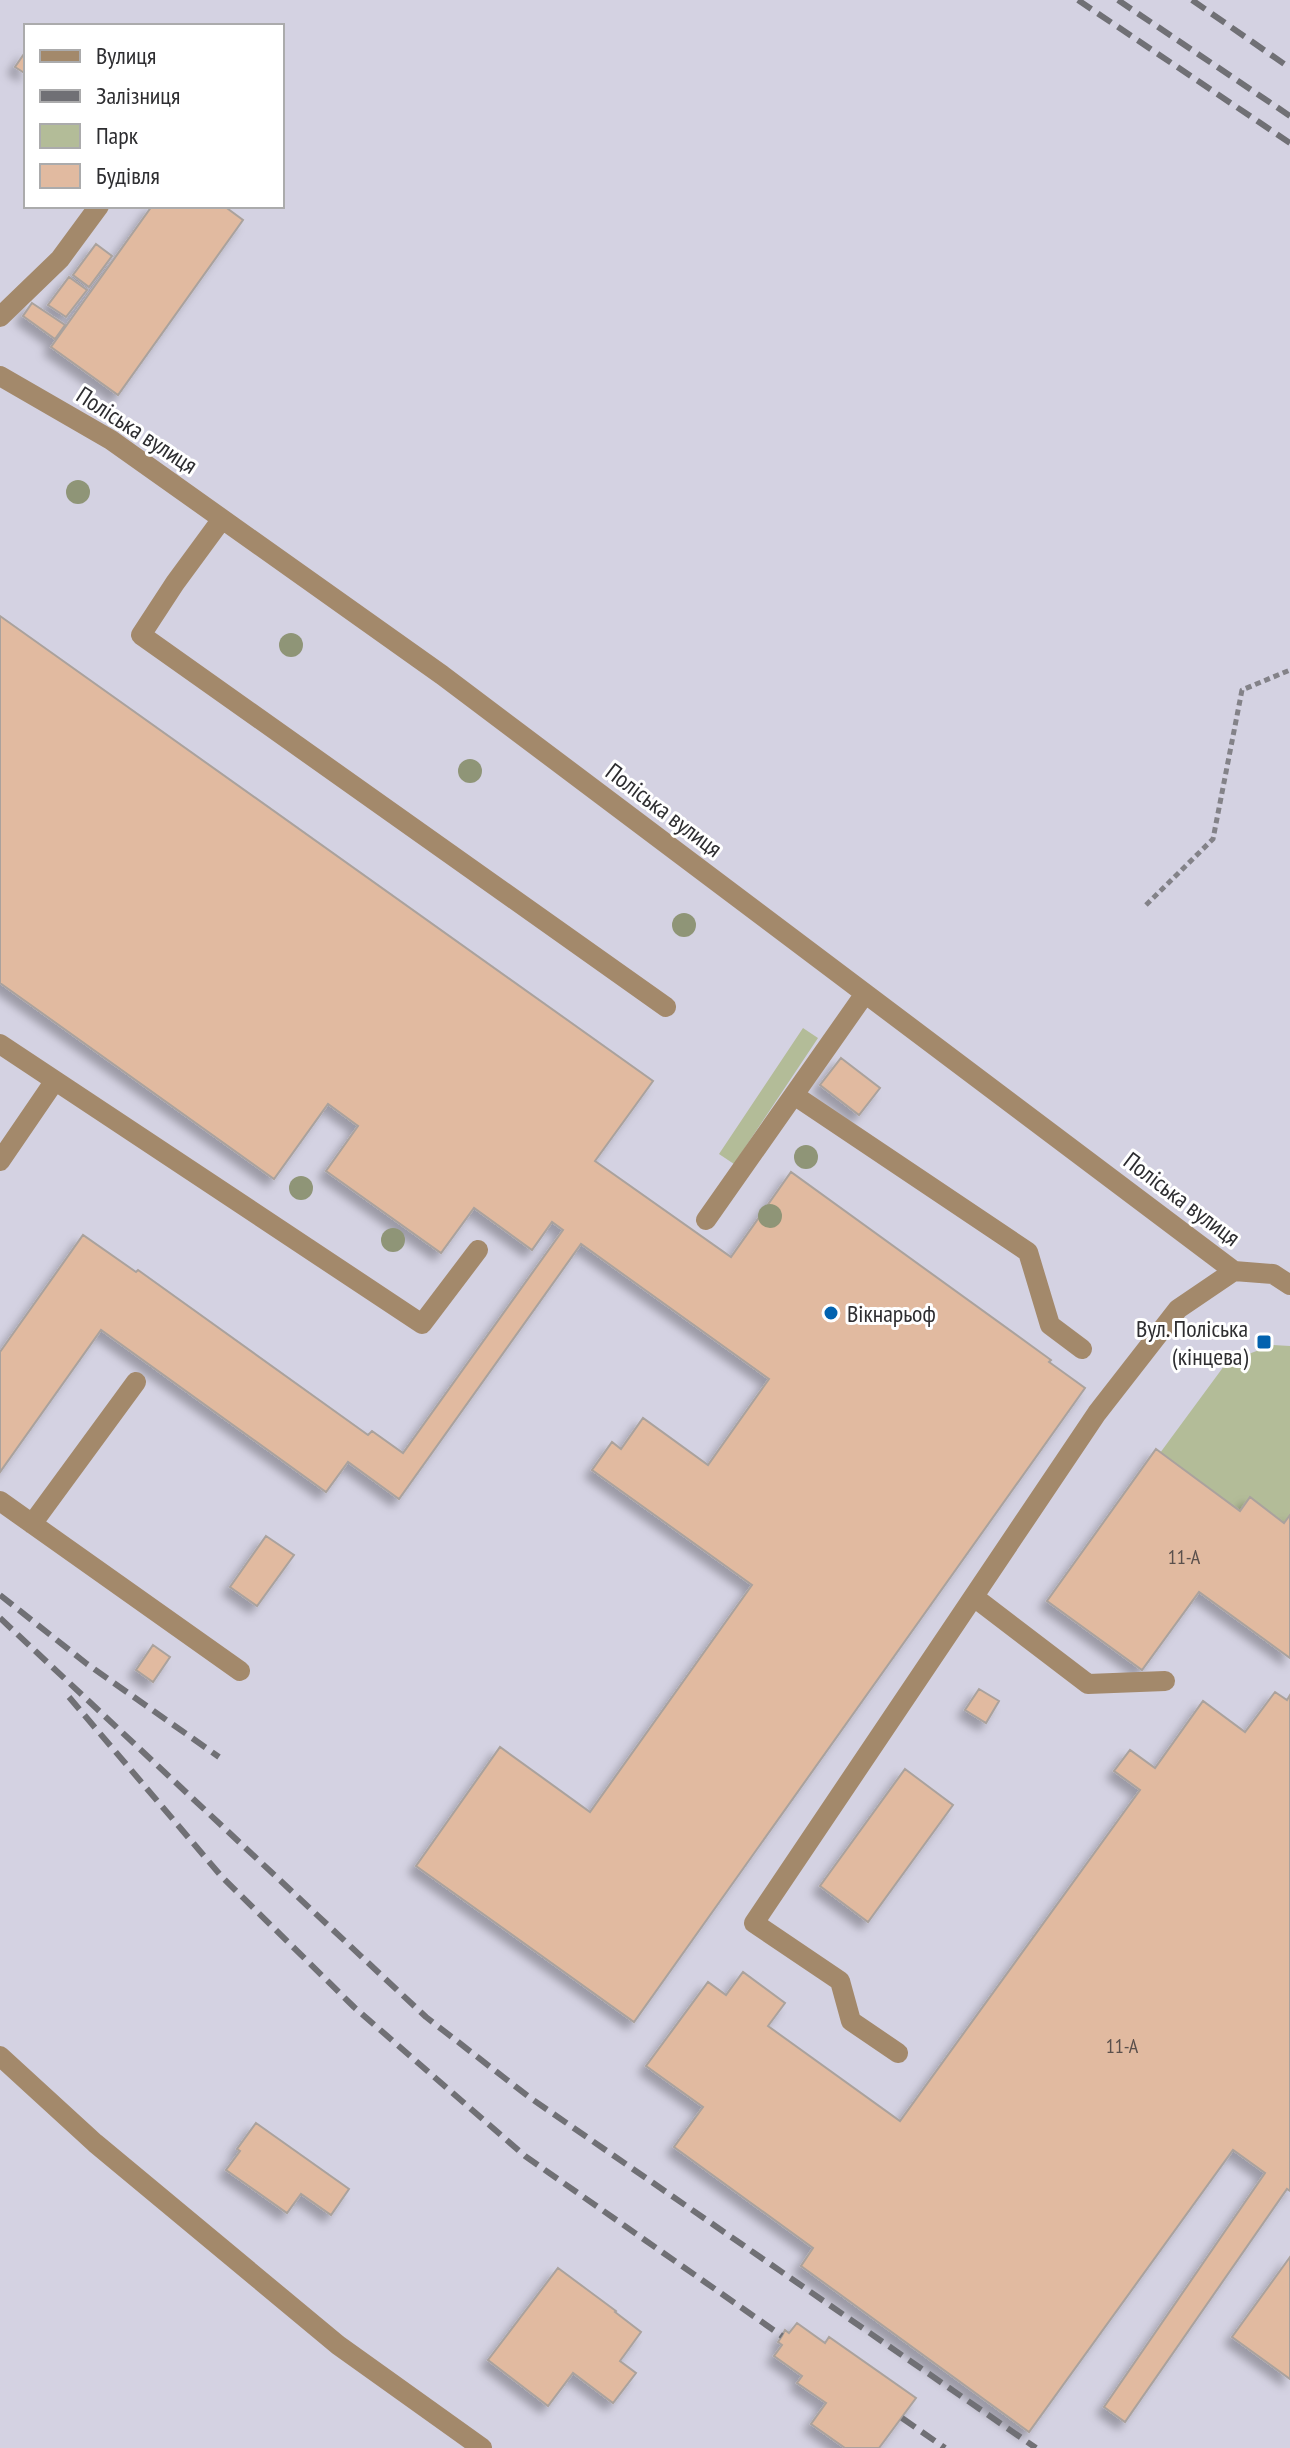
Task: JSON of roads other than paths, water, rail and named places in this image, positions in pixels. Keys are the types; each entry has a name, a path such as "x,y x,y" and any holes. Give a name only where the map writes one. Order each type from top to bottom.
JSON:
{"street":[{"path":"0,317 60,259 98,208"},
{"name":"Поліська вулиця","path":"0,376 111,440 442,675 1234,1271 1273,1274 1290,1285"},
{"path":"222,519 141,635 666,1007"},
{"path":"706,1220 864,995"},
{"path":"0,1044 422,1324 478,1250"},
{"path":"0,1161 54,1082"},
{"path":"794,1095 1028,1252 1050,1325 1082,1349"},
{"path":"898,2053 851,2021 840,1981 754,1923 1097,1413 1178,1309 1234,1271"},
{"path":"32,1524 136,1382"},
{"path":"0,1501 240,1671"},
{"path":"974,1597 1088,1684 1165,1681"},
{"path":"0,2056 95,2143 338,2345 482,2448"}],"railway":[{"path":"1078,0 1290,143"},
{"path":"1118,0 1290,116"},
{"path":"1192,0 1290,68"},
{"path":"0,1595 87,1664 219,1757"},
{"path":"0,1618 426,2017 529,2097 1036,2448"},
{"path":"69,1697 222,1877 354,2007 525,2156 782,2336"},
{"path":"902,2418 945,2448"}],"place":[{"name":"Вікнарьоф","path":"831,1313"},
{"name":"Вул. Поліська (кінцева)","path":"1264,1342"}]}
